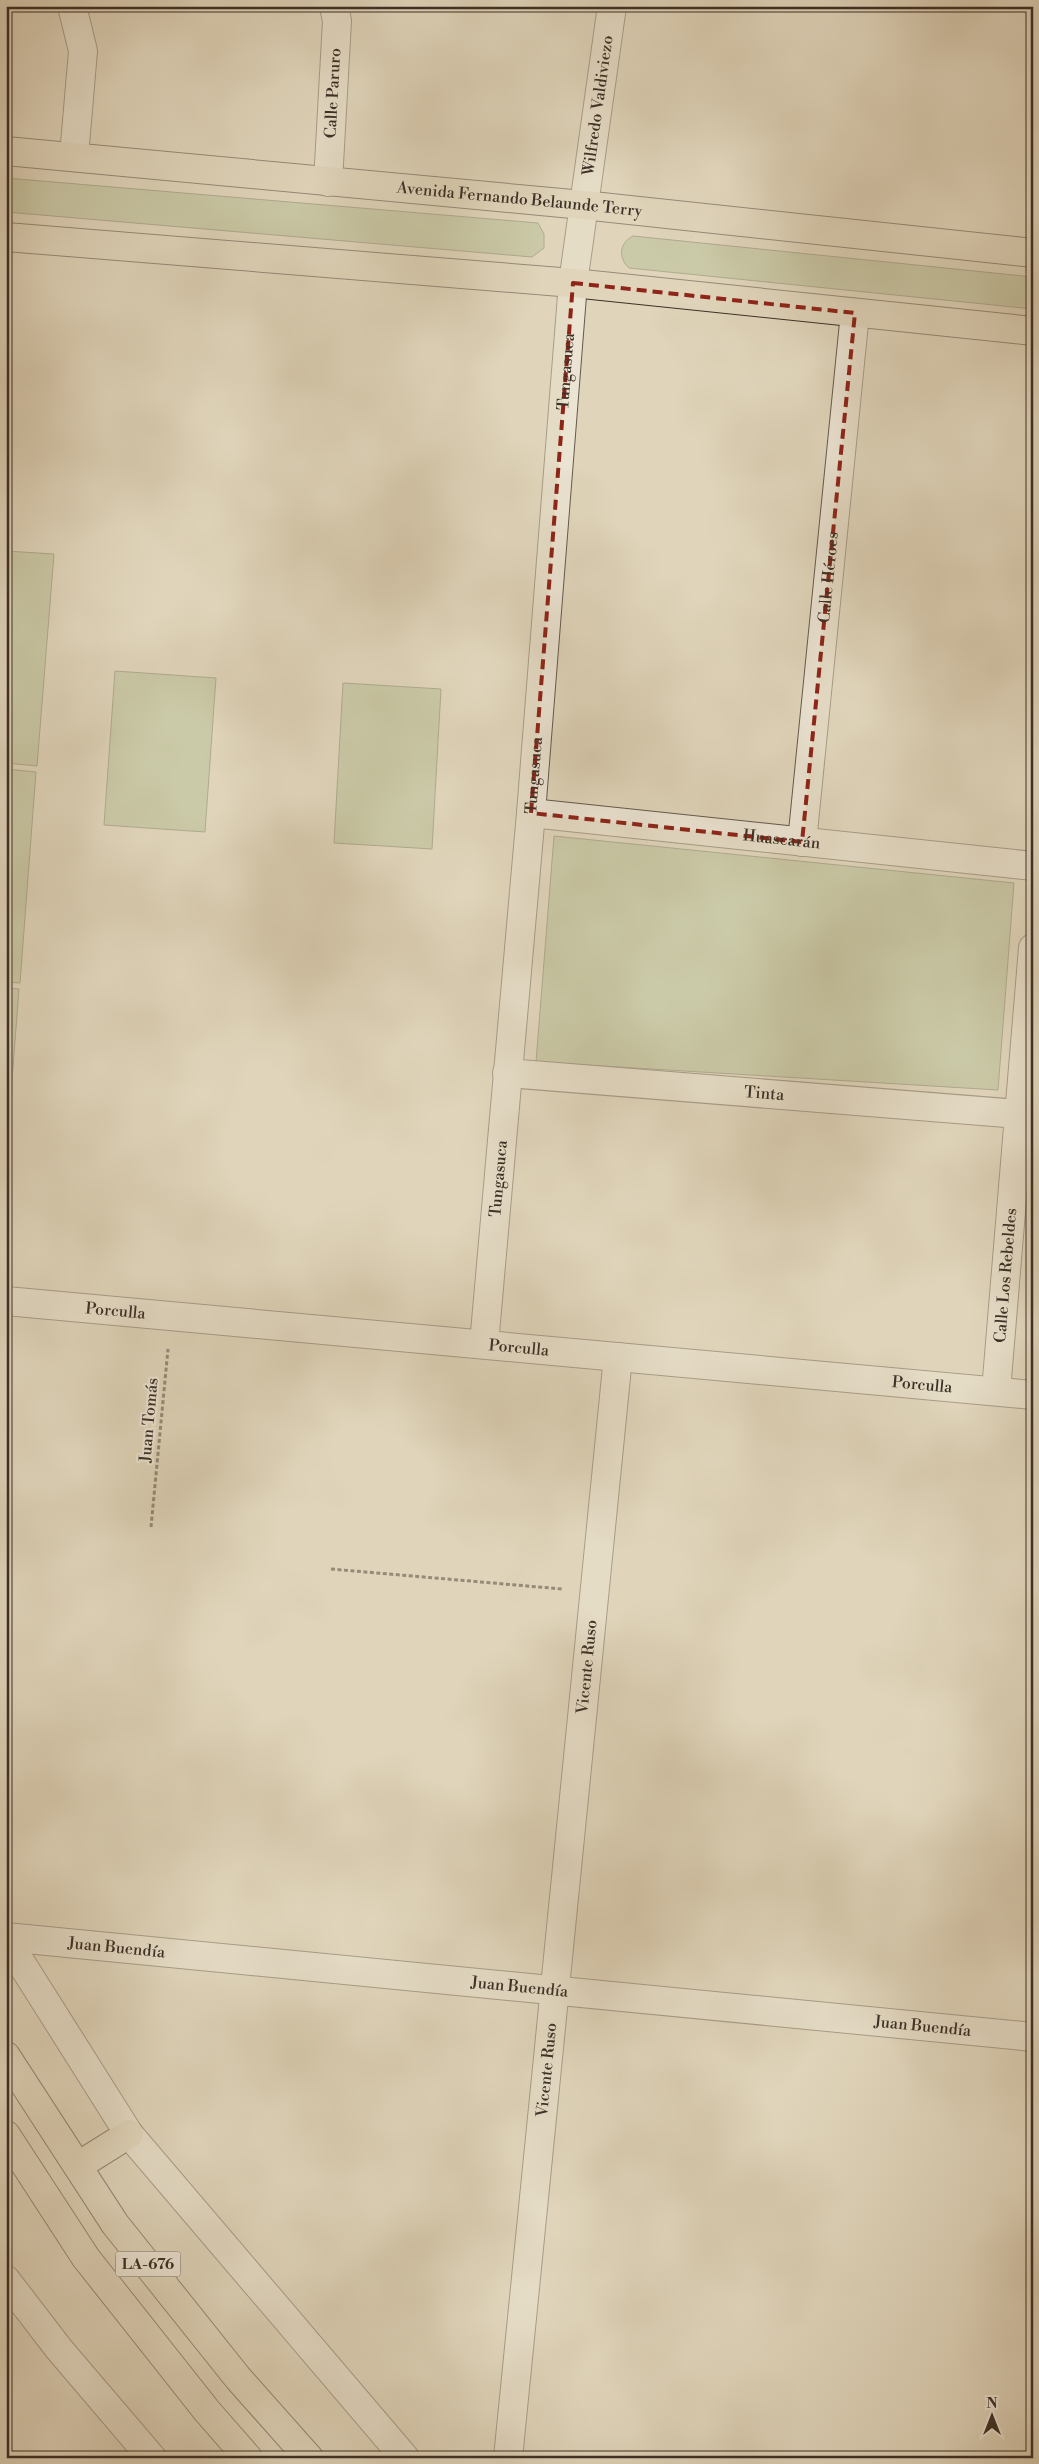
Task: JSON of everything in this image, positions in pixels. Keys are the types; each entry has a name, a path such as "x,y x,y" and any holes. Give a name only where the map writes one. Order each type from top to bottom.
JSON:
{"main road":[{"name":"Avenida Fernando Belaunde Terry","path":"6,151 583,206 1033,253"},
{"path":"6,237 573,283 1033,331"},
{"name":"LA-676","path":"6,2056 121,2231 238,2378 310,2458"},
{"path":"78,2166 129,2134"},
{"name":"LA-676","path":"6,2135 86,2258 207,2411 248,2458"}],"street":[{"path":"72,6 83,51 74,156"},
{"name":"Calle Paruro","path":"328,182 337,21 334,6"},
{"name":"Wilfredo Valdiviezo","path":"583,206 612,6"},
{"name":"Tungasuca","path":"484,1344 531,813 573,283 583,206"},
{"name":"Calle Héroes","path":"802,842 855,313"},
{"name":"Huascarán","path":"531,813 1033,866"},
{"name":"Calle Los Rebeldes","path":"996,1391 1033,948"},
{"name":"Tinta","path":"507,1073 1019,1114"},
{"name":"Porculla","path":"6,1301 1033,1395"},
{"name":"Vicente Ruso","path":"508,2458 618,1357"},
{"path":"6,1938 129,2134 405,2458"},
{"name":"Juan Buendía","path":"6,1938 1033,2037"},
{"path":"6,2280 59,2349 152,2458"}],"path":[{"name":"Juan Tomás","path":"152,1527 171,1316"},
{"path":"331,1569 595,1592"}],"highlighted area":[{"path":"573,283 855,313 802,842 531,813"}],"green space":[{"path":"6,178 538,223 544,234 544,248 532,257 6,212"},
{"path":"633,236 1033,277 1033,309 629,268 623,260 622,251 625,243"},
{"path":"6,551 54,554 37,766 6,763"},
{"path":"115,671 216,678 205,832 104,825"},
{"path":"343,683 441,689 432,849 334,843"},
{"path":"6,769 36,772 20,983 6,982"},
{"path":"554,836 1014,883 998,1090 536,1062"},
{"path":"6,988 19,989 6,1159"}]}
